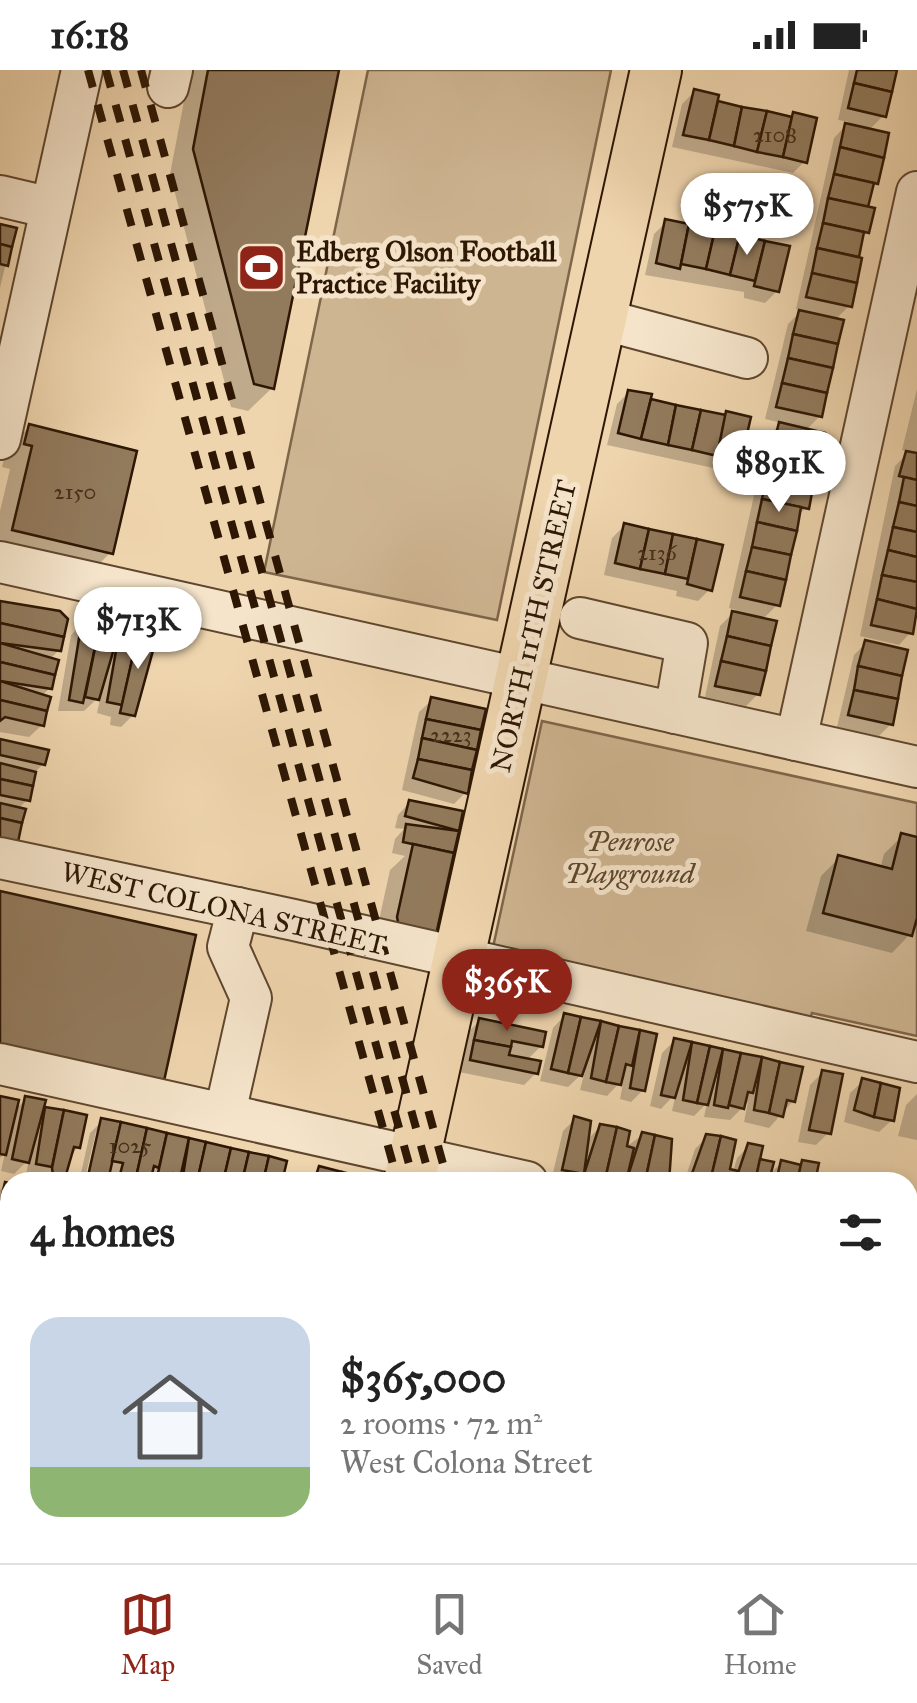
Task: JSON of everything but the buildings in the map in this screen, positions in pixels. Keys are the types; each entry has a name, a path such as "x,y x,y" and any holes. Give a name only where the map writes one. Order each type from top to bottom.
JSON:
{"main road":[{"name":"NORTH 11TH STREET","path":"412,1170 656,70"}],"street":[{"path":"0,438 9,357 51,208 82,70"},
{"path":"796,740 917,192"},
{"path":"0,196 51,208"},
{"path":"601,319 746,358"},
{"path":"0,562 917,767"},
{"path":"580,618 687,644 675,713"},
{"name":"WEST COLONA STREET","path":"0,858 917,1062"},
{"path":"224,1113 251,998 228,947 238,908"},
{"path":"0,1064 224,1113 412,1170"}],"green space":[{"path":"368,70 611,70 497,620 264,572"},
{"name":"Penrose Playground","path":"542,721 917,803 917,1036 812,1013 809,1021 492,952"}],"railway":[{"path":"88,70 395,1172"},
{"path":"106,70 411,1172"},
{"path":"123,70 428,1172"},
{"path":"141,70 445,1172"}],"place":[{"name":"Edberg Olson Football Practice Facility","path":"261,267"}]}
